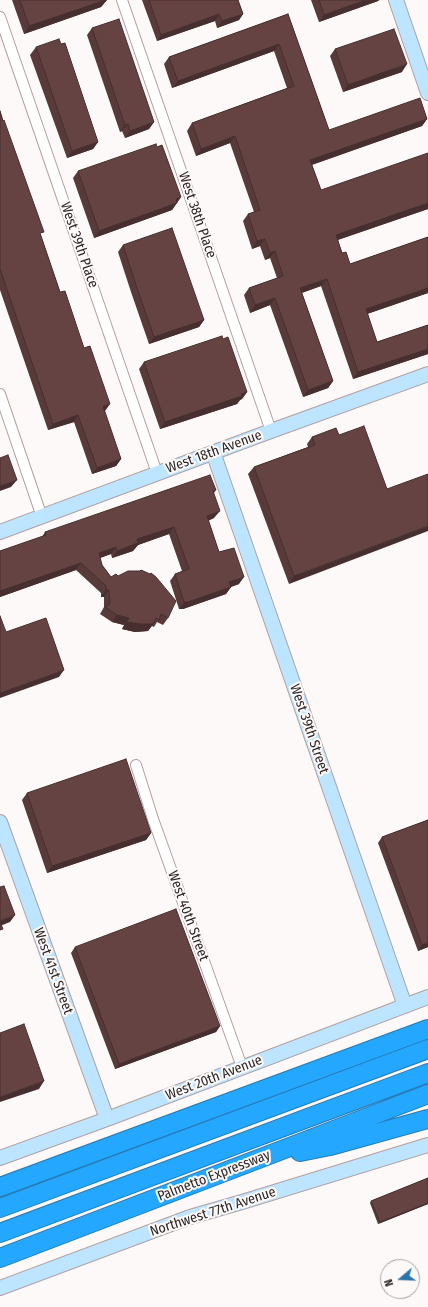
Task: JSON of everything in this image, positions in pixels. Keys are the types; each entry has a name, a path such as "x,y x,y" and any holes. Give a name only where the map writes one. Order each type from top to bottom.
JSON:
{"highway":[{"path":"333,1063 428,1018"},
{"path":"0,1187 428,1029"},
{"path":"0,1208 428,1049"},
{"path":"0,1233 428,1073"},
{"path":"281,1128 428,1090"},
{"name":"Palmetto Expressway","path":"0,1258 428,1094"},
{"path":"271,1154 307,1151 330,1146 428,1119"}],"street":[{"name":"West 38th Place","path":"122,0 271,431"},
{"path":"396,0 428,93"},
{"name":"West 39th Place","path":"0,17 157,473"},
{"name":"West 18th Avenue","path":"0,532 213,452 428,374"},
{"path":"0,394 42,517"},
{"name":"West 39th Street","path":"213,452 405,1006"},
{"name":"West 40th Street","path":"136,765 153,819 242,1067"},
{"name":"West 41st Street","path":"0,822 107,1119"},
{"name":"West 20th Avenue","path":"0,1158 428,997"},
{"name":"Northwest 77th Avenue","path":"0,1288 190,1217 428,1145"}],"building":[{"path":"20,0 106,0 29,26"},
{"path":"149,0 238,0 243,14 222,21 219,14 161,35"},
{"path":"319,0 366,0 324,15"},
{"path":"288,14 329,130 420,98 427,119 310,160 321,190 428,153 428,203 336,235 342,253 346,252 350,264 428,237 428,288 366,309 377,342 428,325 428,349 358,372 327,279 300,288 333,381 308,390 275,298 255,305 249,288 283,276 275,251 270,253 265,239 257,241 248,214 260,210 235,136 201,149 192,123 294,86 279,44 178,81 169,57"},
{"path":"119,19 154,122 130,131 128,124 125,125 92,28"},
{"path":"394,29 407,64 348,85 335,49"},
{"path":"59,39 61,44 65,43 98,142 72,151 36,47"},
{"path":"0,111 44,232 40,233 60,292 65,291 84,348 90,346 110,404 103,406 121,459 97,468 78,415 53,424 0,269"},
{"path":"156,144 157,147 162,145 181,197 176,199 177,203 99,231 78,171"},
{"path":"172,228 204,320 154,337 123,245"},
{"path":"222,336 223,339 228,337 247,392 241,394 242,396 165,422 144,362"},
{"path":"364,426 387,489 428,474 428,526 294,576 254,467 315,445 312,437 336,428 339,435"},
{"path":"8,455 17,480 0,486 0,458"},
{"path":"210,475 216,490 213,491 220,511 207,516 219,552 234,548 244,577 229,582 231,587 188,602 184,602 175,574 189,569 174,527 137,539 138,543 117,551 116,547 99,553 102,565 111,577 116,574 118,576 128,571 141,570 150,574 151,573 176,601 168,618 161,614 159,620 156,618 153,624 127,622 129,618 117,615 105,607 110,604 109,590 106,590 106,586 81,563 0,591 0,551 46,535 45,532"},
{"path":"0,616 6,632 46,618 64,670 0,693"},
{"path":"126,759 151,833 52,866 27,793"},
{"path":"428,820 428,943 422,945 382,837"},
{"path":"4,886 15,915 0,921 0,887"},
{"path":"176,909 220,1026 119,1064 75,947"},
{"path":"0,922 3,929 0,930"},
{"path":"24,1024 44,1081 0,1097 0,1033"},
{"path":"428,1178 428,1203 380,1222 371,1201"}]}
